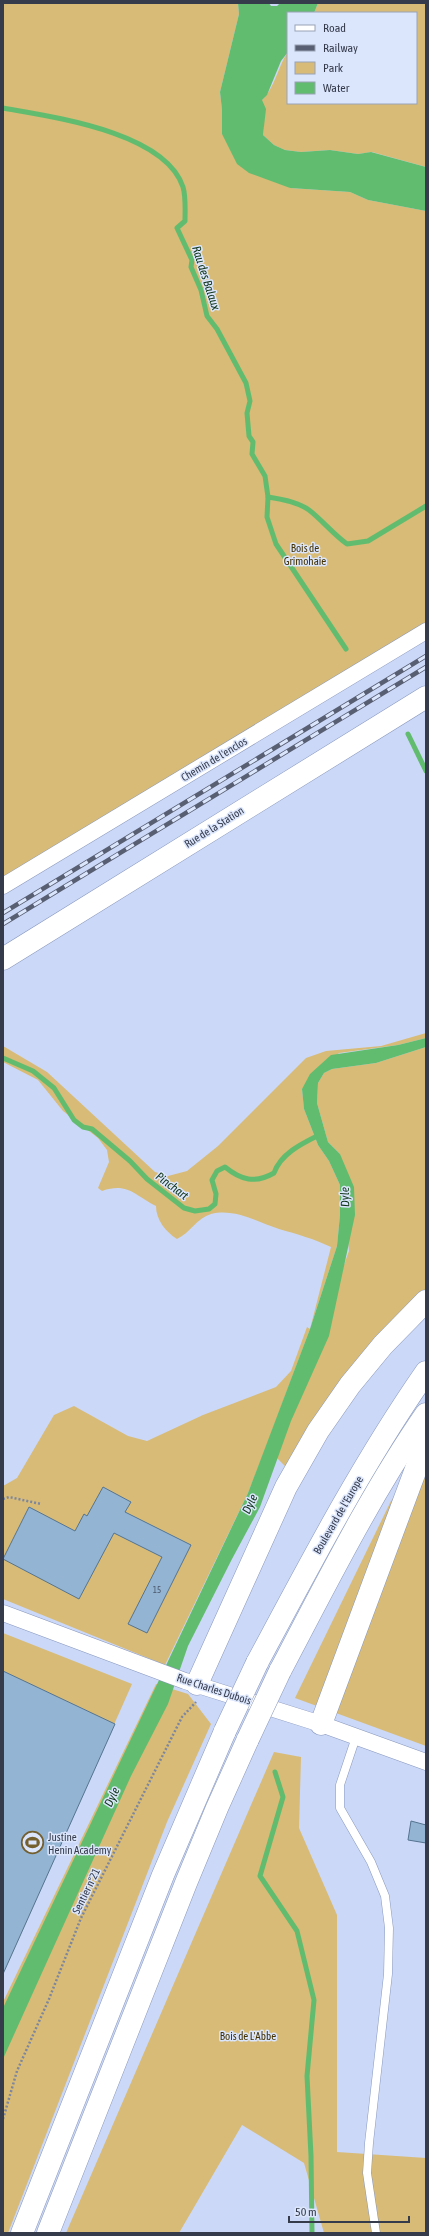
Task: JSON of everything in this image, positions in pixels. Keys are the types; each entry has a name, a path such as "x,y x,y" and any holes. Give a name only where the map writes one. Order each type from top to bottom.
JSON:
{"main road":[{"name":"Rue de la Station","path":"3,959 426,696"},
{"path":"199,1685 286,1487 318,1431 350,1385 383,1345 426,1301"},
{"name":"Boulevard de l'Europe","path":"22,2233 163,1874 225,1731 257,1663 322,1542 382,1437 426,1372"},
{"name":"Boulevard de l'Europe","path":"48,2233 186,1883 248,1739 280,1671 344,1550 410,1437 426,1414"},
{"path":"321,1724 426,1442"}],"street":[{"name":"Chemin de l'enclos","path":"3,886 426,631"},
{"name":"Rue Charles Dubois","path":"3,1613 199,1685 321,1724 426,1762"}],"lane":[{"path":"356,1737 340,1785 340,1808 371,1862 385,1896 389,1928 388,1974 368,2143 367,2173 376,2233"}],"path":[{"path":"3,1499 9,1497 41,1504"},
{"name":"Sentier n°21","path":"3,2119 17,2071 88,1904 182,1717 191,1706 206,1698 199,1685"}],"green space":[{"name":"Bois de Grimohaie","path":"3,3 238,3 239,14 220,92 222,134 290,188 350,192 368,200 426,211 426,623 3,878"},
{"path":"318,3 426,3 426,167 372,152 358,154 330,150 301,152 285,150 274,145 263,135 264,123 262,100 270,89 287,54 287,104 417,104 417,12 314,12"},
{"path":"426,1033 426,1038 398,1045 339,1053 302,1089 304,1109 318,1145 329,1161 340,1185 340,1215 337,1246 310,1329 331,1247 312,1239 237,1214 229,1213 211,1214 206,1216 177,1239 162,1225 156,1211 156,1206 125,1189 118,1188 102,1191 98,1188 109,1162 107,1150 98,1138 63,1111 38,1080 3,1062 3,1046 47,1072 155,1172 168,1176 187,1171 218,1146 306,1058 326,1051 381,1046"},
{"path":"426,1047 426,1292 287,1468 275,1456 349,1251 340,1154 328,1142 317,1103 318,1083 324,1073 332,1069 376,1063"},
{"path":"307,1327 310,1329 248,1493 165,1665 3,1599 3,1486 17,1478 54,1415 74,1406 128,1436 147,1441 203,1415 276,1387 291,1371"},
{"path":"426,1453 426,1746 295,1698 391,1501"},
{"name":"Justine Henin Academy","path":"3,1633 132,1684 8,1963 3,1969"},
{"path":"156,1684 188,1694 211,1724 167,1822 8,2233 3,2233 3,2002"},
{"name":"Bois de L'Abbe","path":"274,1752 301,1757 299,1828 337,1915 337,2152 426,2158 426,2233 324,2233 304,2163 242,2125 179,2233 66,2233"}],"water":[{"path":"238,3 269,3 271,6 277,6 280,3 318,3 314,12 287,12 287,53 281,61 267,95 262,100 266,109 263,135 274,145 285,150 301,152 330,150 358,154 371,152 426,167 426,211 368,200 350,192 290,188 249,173 237,164 222,134 220,92 239,14"},
{"name":"Dyle","path":"426,1038 426,1047 376,1063 332,1069 324,1073 318,1083 317,1103 328,1142 340,1154 354,1187 355,1215 329,1336 291,1421 260,1507 188,1646 168,1704 131,1776 3,2059 3,2008 248,1493 310,1329 337,1246 340,1215 340,1185 329,1161 318,1145 304,1109 302,1089 310,1074 331,1055 398,1045"}],"building":[{"path":"103,1487 131,1502 125,1512 191,1545 147,1633 128,1624 162,1557 114,1533 79,1599 3,1559 29,1507 75,1531 84,1514 87,1516"},
{"name":"Justine Henin Academy","path":"3,1671 115,1724 3,1974"},
{"path":"411,1821 426,1825 426,1843 408,1840"}],"waterway":[{"name":"Rau des Balaux","path":"3,108 50,116 105,130 131,140 154,153 172,168 183,187 185,199 185,221 177,228 192,260 191,267 201,290 207,316 217,329 246,383 250,401 247,413 249,436 253,442 252,454 265,476 268,497"},
{"name":"Rau des Balaux","path":"346,649 276,544 267,517 268,497 290,501 305,507 347,544 368,541 426,506"},
{"path":"408,734 426,771"},
{"name":"Pinchart","path":"3,1058 33,1071 54,1088 74,1120 83,1127 92,1129 130,1161 147,1179 184,1208 195,1211 209,1209 215,1204 216,1194 212,1180 217,1171 225,1167 243,1178 261,1179 274,1173 277,1166 293,1149 321,1134"},
{"path":"275,1772 283,1797 260,1876 297,1931 314,2000 307,2076 311,2156 312,2233"}],"railway":[{"path":"3,913 426,656"},
{"path":"3,924 426,667"}],"place":[{"name":"Justine Henin Academy","path":"32,1843"}]}
